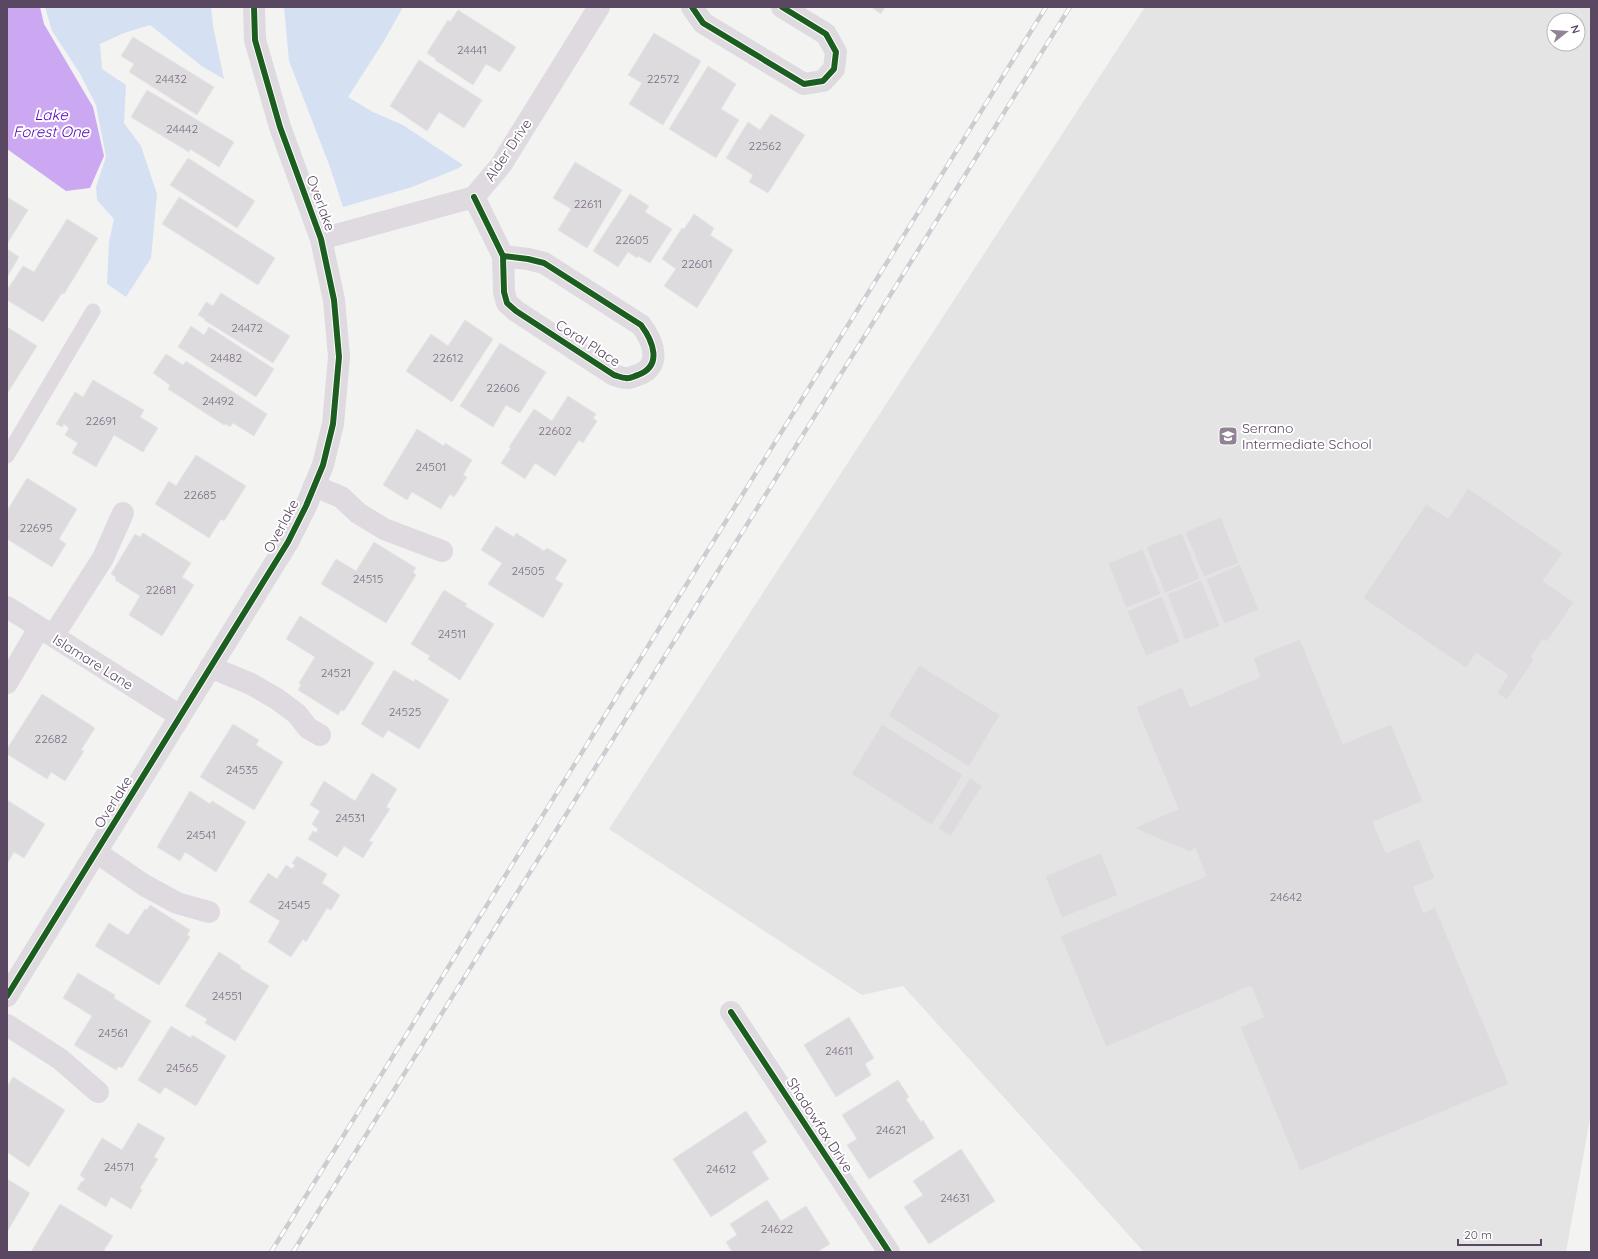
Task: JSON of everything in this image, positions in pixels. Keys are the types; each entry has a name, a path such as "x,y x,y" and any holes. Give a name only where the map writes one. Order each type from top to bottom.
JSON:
{"street":[{"name":"Overlake","path":"7,996 288,542 306,506 323,465 333,424 339,357 334,300 321,239 280,128 255,40 254,7"},
{"name":"Alder Drive","path":"474,197 501,165 599,7"},
{"path":"692,7 703,23 804,84 823,81 834,69 836,52 826,34 782,7"},
{"path":"321,239 474,197"},
{"name":"Coral Place","path":"474,197 503,256 504,292 507,303 516,311 614,375 630,378 649,368 652,362 653,348 647,333 641,325 544,264 528,259 503,256"},
{"path":"314,486 341,497 358,513 384,529 442,551"},
{"path":"7,683 103,558 123,513"},
{"name":"Islamare Lane","path":"7,607 180,716"},
{"path":"210,667 251,684 277,699 297,714 308,728 320,735"},
{"path":"96,852 144,885 177,903 209,912"},
{"name":"Shadowfax Drive","path":"731,1012 889,1252"},
{"path":"7,1025 60,1059 98,1092"}],"lane":[{"path":"7,456 93,311"}],"shaded area":[{"path":"45,7 211,7 213,26 224,79 203,67 150,25 124,33 100,44 102,69 126,85 124,123 141,146 157,194 151,258 126,297 107,284 109,242 114,219 97,200 96,187 106,157 96,105 79,72 52,31"},
{"path":"284,7 403,7 384,41 348,97 373,112 403,125 463,165 457,169 412,187 343,207 330,167 289,61"},
{"name":"Serrano Intermediate School","path":"1145,7 1591,7 1591,1113 1566,1252 1144,1252 903,986 862,995 609,829"}],"water":[{"name":"Lake Forest One","path":"7,7 40,7 44,24 93,107 104,156 90,188 66,191 7,149"}],"building":[{"path":"871,7 885,7 881,14"},
{"path":"458,10 516,47 500,72 486,64 473,85 427,53 448,20 450,22"},
{"path":"654,33 701,61 663,125 629,104 642,83 628,75"},
{"path":"133,37 214,87 197,115 129,72 134,64 121,56"},
{"path":"419,60 482,100 464,128 439,112 427,131 390,106"},
{"path":"708,66 736,84 721,109 739,120 716,158 669,129"},
{"path":"147,90 234,142 219,167 190,149 189,152 131,117"},
{"path":"771,114 805,135 768,193 749,182 753,175 726,158 748,122 760,130"},
{"path":"188,158 255,201 237,228 170,185"},
{"path":"575,162 622,190 587,248 558,230 571,209 553,198"},
{"path":"630,194 649,206 645,212 672,229 650,263 638,256 637,258 628,252 618,267 593,251"},
{"path":"7,197 28,210 7,244"},
{"path":"179,197 275,258 258,285 162,224"},
{"path":"694,214 714,228 710,235 733,250 697,308 664,286 676,269 662,259 682,228 684,229"},
{"path":"67,219 98,238 64,294 62,293 43,322 7,300 7,290 23,266 34,272"},
{"path":"7,249 19,257 7,277"},
{"path":"221,293 290,336 273,363 198,315 206,302 213,306"},
{"path":"465,320 493,339 452,402 406,371 431,334 448,346"},
{"path":"191,326 204,335 209,327 274,369 256,397 178,347"},
{"path":"7,327 37,346 7,394"},
{"path":"500,343 546,372 520,413 506,405 493,427 460,406"},
{"path":"166,354 183,365 186,361 267,414 254,436 233,423 230,427 226,424 224,425 168,389 170,385 153,373"},
{"path":"93,380 144,410 140,417 158,428 143,452 114,435 96,467 72,453 78,443 65,435 69,428 64,424 62,427 56,424 75,392 83,397"},
{"path":"568,396 596,414 593,418 597,421 583,443 579,440 555,476 535,463 525,479 501,463 511,448 509,447 534,409 552,421"},
{"path":"417,429 444,446 445,443 472,460 463,475 467,477 454,497 450,494 441,509 412,492 407,500 383,485"},
{"path":"196,455 246,486 224,521 221,519 209,538 155,504 169,481 176,486"},
{"path":"27,478 77,509 59,539 66,544 52,567 7,539 7,511"},
{"path":"1468,488 1563,553 1543,581 1574,602 1547,642 1543,639 1531,657 1534,660 1507,700 1497,693 1508,675 1476,653 1466,668 1363,598 1426,504 1448,518"},
{"path":"1221,517 1239,563 1204,577 1185,532"},
{"path":"496,526 514,537 516,533 544,551 547,548 567,560 555,579 563,584 543,618 488,584 502,563 481,550"},
{"path":"143,533 191,563 182,577 194,585 162,636 129,615 140,596 115,580 116,577 111,574 135,534 140,537"},
{"path":"1182,533 1200,579 1165,593 1146,547"},
{"path":"374,542 416,568 413,572 416,575 386,623 321,584 336,559 356,571"},
{"path":"1143,549 1161,594 1126,608 1108,563"},
{"path":"1240,564 1259,610 1224,624 1206,579"},
{"path":"1201,580 1220,626 1185,640 1167,594"},
{"path":"444,590 467,604 465,606 494,624 460,680 428,659 430,656 411,644"},
{"path":"1162,596 1180,642 1146,656 1127,611"},
{"path":"300,616 374,663 344,711 341,710 338,715 298,690 301,685 299,683 315,657 286,639"},
{"path":"1300,639 1343,744 1391,724 1423,801 1373,822 1386,853 1419,839 1435,878 1413,887 1424,913 1435,907 1509,1084 1300,1171 1240,1027 1264,1017 1251,986 1106,1047 1060,936 1206,876 1195,848 1190,852 1134,828 1178,809 1136,707 1182,687 1190,707 1260,677 1253,658"},
{"path":"919,665 1000,715 969,767 888,716"},
{"path":"394,670 414,682 415,679 449,700 419,749 388,730 383,738 361,724"},
{"path":"42,694 95,728 81,750 84,751 65,781 51,772 47,779 7,754 7,749"},
{"path":"233,724 259,740 256,745 283,762 254,810 200,777"},
{"path":"882,724 963,775 932,825 851,774"},
{"path":"372,773 397,789 386,807 390,809 369,841 373,842 363,858 344,846 337,857 308,839 313,831 316,833 318,829 312,824 320,811 310,805 324,781 355,801"},
{"path":"970,778 982,786 951,836 938,829"},
{"path":"190,791 210,804 212,801 246,822 216,872 185,852 180,861 157,847"},
{"path":"7,800 45,824 24,858 14,852 7,864"},
{"path":"1101,853 1118,895 1062,918 1045,876"},
{"path":"297,856 327,874 322,883 340,895 331,910 327,908 306,942 303,939 291,957 268,942 280,921 249,902 268,873 277,879 286,865 292,869 295,865 292,863"},
{"path":"150,905 190,930 187,935 190,937 159,985 95,946 109,923 128,935 145,909 147,910"},
{"path":"219,952 241,966 240,968 269,986 235,1041 205,1023 207,1019 185,1006"},
{"path":"78,973 115,995 114,998 151,1021 122,1068 119,1066 116,1070 74,1045 92,1016 63,998"},
{"path":"849,1017 874,1058 865,1064 871,1075 836,1097 804,1045"},
{"path":"171,1026 191,1038 192,1035 226,1056 196,1106 165,1087 160,1094 138,1080"},
{"path":"13,1077 65,1110 29,1167 7,1152 7,1087"},
{"path":"898,1080 909,1097 906,1099 921,1122 923,1120 934,1138 869,1179 847,1145 857,1139 842,1115"},
{"path":"746,1111 767,1142 752,1152 769,1179 711,1217 673,1159"},
{"path":"138,1123 165,1138 154,1157 158,1159 140,1188 142,1190 131,1209 111,1197 106,1207 77,1189 85,1179 80,1175 102,1138 122,1150"},
{"path":"961,1149 995,1201 929,1244 904,1207 923,1195 913,1181"},
{"path":"7,1179 30,1193 7,1232"},
{"path":"767,1200 781,1221 806,1206 830,1244 817,1252 732,1252 726,1242 737,1235 730,1224"},
{"path":"60,1204 113,1236 103,1252 31,1252"}],"railway":[{"path":"271,1252 1046,7"},
{"path":"293,1252 1070,7"}],"cycle path":[{"path":"7,996 288,542 306,506 323,465 333,424 339,357 334,300 321,239 280,127 255,40 254,7"},
{"path":"692,7 703,23 804,84 823,81 834,69 836,52 826,34 782,7"},
{"path":"474,197 503,256 504,292 507,303 516,311 614,375 623,378 630,378 646,371 651,366 653,359 652,345 641,325 544,263 528,259 503,256"},
{"path":"731,1012 889,1252"}],"place":[{"name":"Serrano Intermediate School","path":"1228,436"}]}
